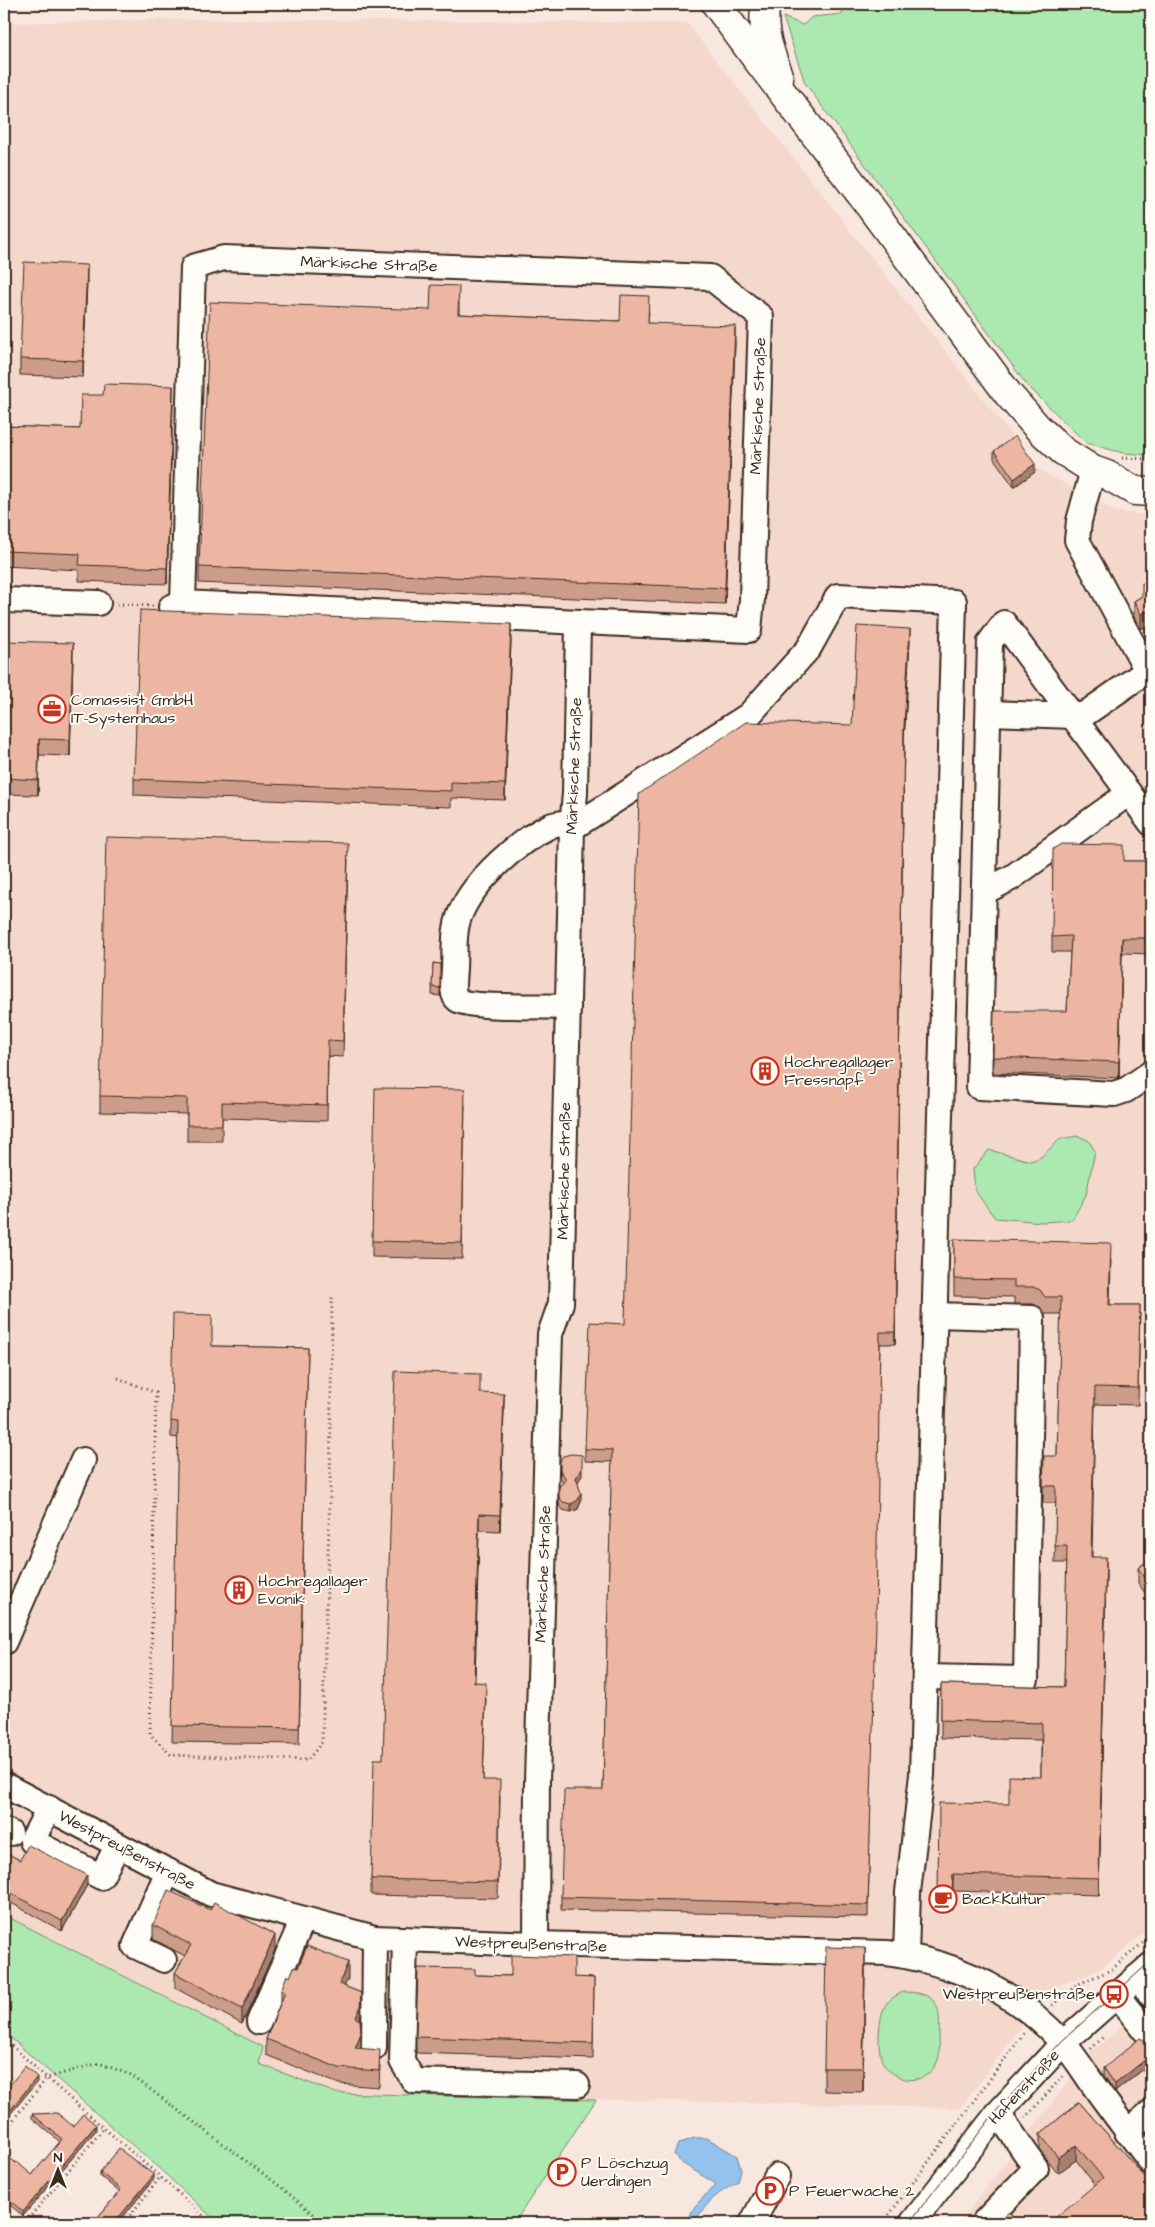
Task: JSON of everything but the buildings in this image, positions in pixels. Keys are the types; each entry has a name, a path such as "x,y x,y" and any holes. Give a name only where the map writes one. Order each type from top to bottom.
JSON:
{"main road":[{"path":"716,4 1008,394 1037,427 1064,451 1100,473 1135,491 1151,492"},
{"path":"766,4 764,11 765,35 784,93"},
{"path":"1100,473 1151,474"}],"street":[{"name":"Märkische Straße","path":"177,605 193,267 224,258 710,276 761,317 749,630 578,622 561,1303 550,1334 537,1781 536,1944"},
{"path":"989,713 1074,716 1085,714 1150,672 1077,540 1079,522 1100,473"},
{"path":"568,1007 476,1004 460,1002 454,995 455,929 461,912 482,878 525,842 551,825 572,825 749,715 809,648 838,596 954,602 922,1775 908,1892 906,1955"},
{"path":"4,600 98,603"},
{"path":"177,605 578,622"},
{"path":"1151,823 1004,623 990,642 979,1087 1114,1094 1126,1090 1151,1073"},
{"path":"984,892 1011,878 1130,793"},
{"path":"925,1677 1026,1679 1032,1318 935,1315"},
{"path":"4,1642 83,1460"},
{"name":"Westpreußenstraße","path":"4,1785 211,1894 375,1938 887,1953 906,1955 955,1968 989,1983 1026,2008 1064,2043 1127,2132 1151,2162"},
{"path":"49,1808 32,1841 101,1877 118,1845"},
{"path":"164,1960 135,1946 168,1871"},
{"path":"259,2022 303,1919"},
{"path":"374,2048 375,1938"},
{"path":"404,1939 402,2061 414,2081 576,2085"},
{"name":"Hafenstraße","path":"912,2223 998,2113 1064,2043 1116,1994 1147,1979"},
{"path":"1116,1994 1151,2038"},
{"path":"1127,2132 1151,2112"},
{"path":"983,2223 1036,2168 998,2113"},
{"path":"755,2222 777,2176"}],"path":[{"path":"98,603 177,605"},
{"path":"118,1378 156,1393 150,1734 171,1755 308,1760 322,1742 330,1493 332,1297"},
{"path":"883,2223 1036,2018 1076,1985 1111,1970 1151,1936"},
{"path":"1012,2133 1077,2062 1105,2035"},
{"path":"4,2039 103,2129 161,2176 211,2223"},
{"path":"4,2130 47,2078 99,2062 131,2075 281,2187 324,2223"},
{"path":"24,2223 103,2129"},
{"path":"124,2223 161,2176"}],"shaded area":[{"path":"190,19 687,23 1039,470 1115,511 1151,516 1151,1927 1099,1970 1050,1989 960,2108 336,2093 258,2064 262,2046 4,1915 4,23"},
{"path":"1151,2002 1151,2223 959,2223 1091,2052"}],"green space":[{"path":"842,4 1151,4 1151,455 1123,453 1086,443 1026,384 805,83 783,17 803,25 812,17 843,14"},
{"path":"1078,1136 1088,1140 1095,1151 1086,1195 1072,1220 1043,1222 995,1218 975,1191 973,1169 989,1150 1031,1161 1041,1157 1060,1139"},
{"path":"4,1915 263,2047 259,2064 336,2093 596,2100 514,2223 218,2223 4,2032"},
{"path":"903,1992 923,1994 930,1998 937,2008 939,2016 940,2049 938,2059 932,2070 926,2075 912,2080 897,2076 884,2065 881,2060 879,2043 880,2024 884,2008 890,2000"}],"water":[{"path":"694,2138 707,2138 737,2156 741,2170 738,2182 713,2199 694,2223 686,2223 695,2206 716,2184 680,2162 674,2154 678,2144"}],"tram line":[{"path":"909,2223 997,2110 1063,2040 1151,1961"}],"place":[{"name":"Comassist GmbH IT-Systemhaus","path":"52,709"},
{"name":"Hochregallager Fressnapf","path":"765,1071"},
{"name":"Hochregallager Evonik","path":"239,1590"},
{"name":"BackKultur","path":"943,1899"},
{"name":"Westpreußenstraße","path":"1114,1994"},
{"name":"P Löschzug Uerdingen","path":"562,2172"},
{"name":"P Feuerwache 2","path":"770,2191"}]}
